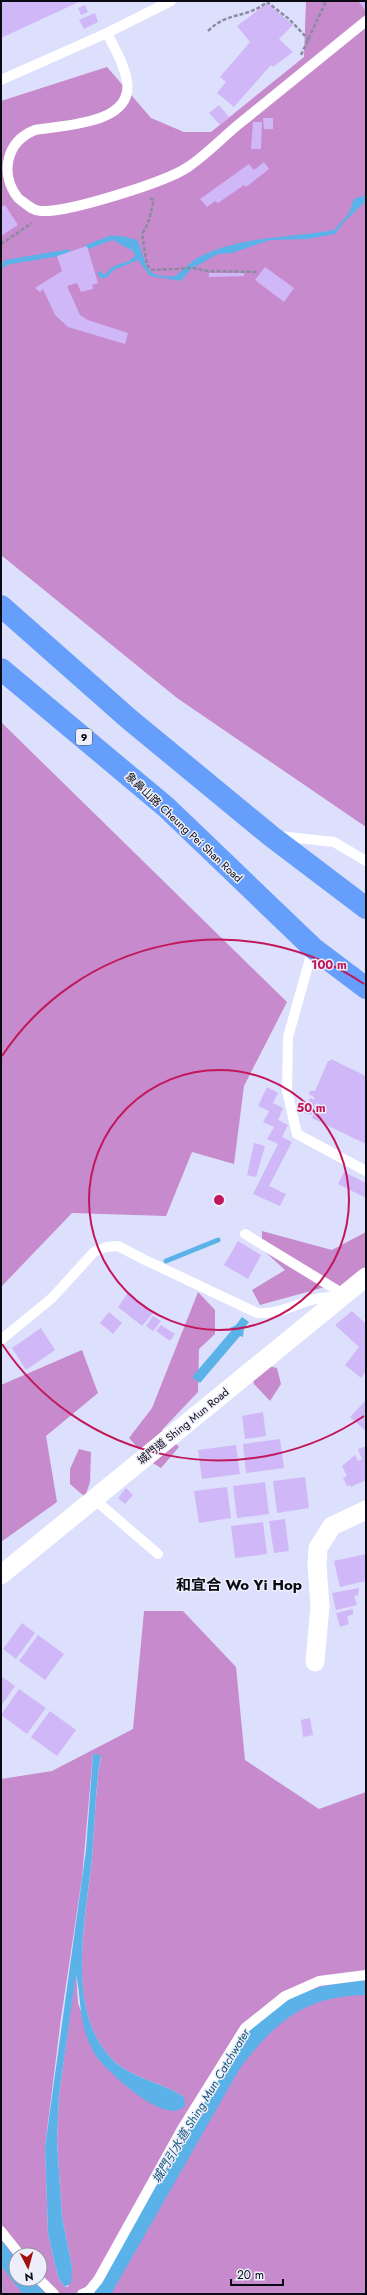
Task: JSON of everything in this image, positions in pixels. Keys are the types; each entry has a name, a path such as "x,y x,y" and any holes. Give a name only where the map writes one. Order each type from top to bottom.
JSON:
{"highway":[{"path":"1,606 130,719 271,836 366,908"},
{"name":"象鼻山路 Cheung Pei Shan Road","path":"1,669 166,807 313,948 366,988"}],"street":[{"name":"城門道 Shing Mun Road","path":"1,1575 354,1291"},
{"path":"315,1662 320,1606 317,1565 318,1548 332,1526 366,1510"}],"lane":[{"path":"1,80 107,33 171,1"},
{"path":"107,33 122,63 127,83 125,98 120,107 108,116 26,134 10,147 6,155 3,183 28,206 40,211 57,210 139,188 187,168 366,21"},
{"path":"271,836 334,842 366,861"},
{"path":"313,948 288,1037 287,1091 297,1134 366,1171"},
{"path":"246,1234 354,1291"},
{"path":"1,1340 52,1298 94,1252 106,1247 118,1246 257,1313 277,1312 323,1296 354,1291"},
{"path":"94,1499 158,1554"},
{"path":"82,2294 89,2291 98,2280 182,2129 245,2028 285,1996 319,1981 366,1975"},
{"path":"1,2231 14,2247"},
{"path":"46,2287 54,2294"}],"path":[{"path":"304,49 326,1"},
{"path":"208,31 221,19 244,15 267,2 289,19 309,40"},
{"path":"147,196 154,200 149,215 149,223 142,234 147,265 155,271 193,268 208,272 258,272"},
{"path":"1,244 31,224 40,211"}],"shaded area":[{"path":"306,1 366,1 366,827 177,698 1,555 1,101 107,67 151,118 184,132 211,132 304,57"},
{"path":"1,722 287,1002 244,1086 234,1164 192,1152 166,1216 72,1213 1,1287"},
{"path":"262,1231 332,1250 366,1232 366,1271 333,1294 325,1287 260,1305 252,1290 285,1270 262,1249"},
{"path":"198,1292 215,1310 215,1334 199,1349 198,1392 162,1430 179,1447 161,1468 151,1462 129,1438 152,1408"},
{"path":"82,1350 98,1393 46,1436 57,1502 1,1542 1,1385"},
{"path":"249,1361 277,1368 281,1384 270,1401 254,1384"},
{"path":"79,1449 91,1452 90,1482 85,1497 70,1484 70,1469"},
{"path":"144,1611 183,1611 236,1667 245,1760 319,1809 366,1792 366,2294 1,2294 1,1779 52,1771 133,1729","holes":["93,1754 101,1756 96,1794 92,1858 83,1935 83,1988 87,2013 96,2037 110,2057 118,2064 136,2075 184,2097 134,2091 99,2060 78,2003 76,1972 59,2095 57,2141 62,2217 72,2267 68,2287 65,2287 59,2279 48,2233 45,2147 61,2018 82,1878"]}],"water":[{"path":"366,195 366,201 343,223 335,234 307,239 270,240 232,253 218,254 191,269 181,281 150,276 138,260 114,270 106,278 101,278 97,273 100,271 103,274 106,274 113,267 128,261 135,256 133,251 116,242 122,236 137,240 147,267 150,271 164,276 175,276 197,258 217,249 266,238 334,230 349,213 354,199"},
{"path":"242,1317 249,1322 244,1328 243,1337 240,1336 200,1383 192,1377 232,1330 230,1328 236,1325"},
{"path":"93,1754 101,1755 96,1794 92,1858 83,1934 83,1988 87,2013 96,2037 110,2057 118,2064 136,2075 184,2097 185,2106 176,2110 166,2110 153,2105 140,2097 116,2077 98,2059 85,2032 76,1975 59,2095 57,2141 62,2217 72,2267 71,2283 65,2287 59,2279 48,2233 45,2147 86,1850"},
{"path":"366,1980 366,1995 345,1996 326,2000 309,2006 294,2014 280,2025 253,2051 240,2068 111,2294 87,2294 101,2281 244,2034 271,2011 290,1998 332,1984"},
{"path":"1,2240 8,2249 8,2275 1,2266"},
{"path":"18,2287 39,2287 46,2294 23,2294"}],"building":[{"path":"1,1 81,1 1,38"},
{"path":"358,1 366,1 366,11"},
{"path":"267,3 293,25 279,39 293,52 273,67 271,65 234,107 217,93 226,82 220,77 250,42 237,26"},
{"path":"85,5 88,12 81,15 78,8"},
{"path":"95,13 98,22 84,29 79,20"},
{"path":"219,105 229,117 220,125 209,113"},
{"path":"263,118 273,118 273,129 264,129"},
{"path":"253,122 262,122 261,149 251,149"},
{"path":"264,162 269,169 246,187 244,185 218,203 215,201 207,207 200,199 249,164 254,170"},
{"path":"5,205 18,225 1,236 1,207"},
{"path":"87,246 98,283 92,285 93,289 81,292 77,283 67,286 80,315 88,320 128,333 125,344 68,327 55,315 43,289 40,292 35,288 62,271 57,256"},
{"path":"265,267 294,288 284,302 255,280"},
{"path":"209,273 244,273 244,276 209,277"},
{"path":"331,1059 366,1076 366,1144 312,1118 319,1099 311,1115 304,1113 310,1098 314,1100 315,1098 309,1094 309,1091 315,1091 328,1061"},
{"path":"267,1087 278,1093 273,1103 283,1108 278,1120 288,1125 282,1137 292,1142 269,1186 286,1194 280,1206 253,1194 278,1144 267,1139 274,1127 263,1122 269,1111 258,1106"},
{"path":"254,1143 265,1146 256,1177 247,1175"},
{"path":"344,1172 366,1183 366,1198 338,1184"},
{"path":"238,1241 261,1255 248,1279 224,1265"},
{"path":"128,1293 154,1312 142,1326 118,1307"},
{"path":"352,1311 366,1324 366,1371 361,1378 345,1365 359,1347 335,1325"},
{"path":"109,1312 122,1323 113,1334 100,1323"},
{"path":"153,1316 161,1321 153,1331 146,1326"},
{"path":"161,1325 175,1334 170,1341 156,1331"},
{"path":"41,1328 55,1350 26,1370 12,1348"},
{"path":"366,1400 366,1431 350,1417"},
{"path":"263,1412 266,1436 245,1439 242,1416"},
{"path":"280,1439 284,1468 246,1473 243,1444"},
{"path":"236,1445 240,1474 202,1479 198,1450"},
{"path":"366,1446 366,1480 351,1487 350,1485 347,1486 343,1478 347,1476 342,1466 355,1455 358,1461 362,1459 358,1449"},
{"path":"305,1477 309,1508 277,1513 273,1481"},
{"path":"265,1482 269,1514 237,1518 233,1486"},
{"path":"227,1487 231,1518 199,1523 194,1491"},
{"path":"126,1488 133,1495 125,1504 118,1498"},
{"path":"285,1519 289,1551 274,1553 269,1521"},
{"path":"263,1522 267,1554 235,1558 231,1526"},
{"path":"366,1554 366,1581 340,1587 334,1561"},
{"path":"359,1588 358,1595 354,1596 357,1605 336,1610 332,1593"},
{"path":"353,1609 353,1614 347,1617 349,1624 340,1627 336,1613"},
{"path":"22,1623 35,1633 16,1659 3,1649"},
{"path":"38,1635 64,1654 45,1680 19,1661"},
{"path":"1,1676 15,1686 1,1706"},
{"path":"19,1689 46,1708 27,1734 1,1715"},
{"path":"50,1711 76,1730 57,1756 31,1737"},
{"path":"310,1718 313,1735 303,1737 301,1720"}],"waterway":[{"path":"87,247 111,238 124,239"},
{"path":"1,266 8,262 68,252"},
{"path":"166,1261 218,1240"}],"district":[{"name":"和宜合 Wo Yi Hop","path":"239,1585"}],"water label":[{"name":"城門引水道 Shing Mun Catchwater","path":"201,2106"}]}
